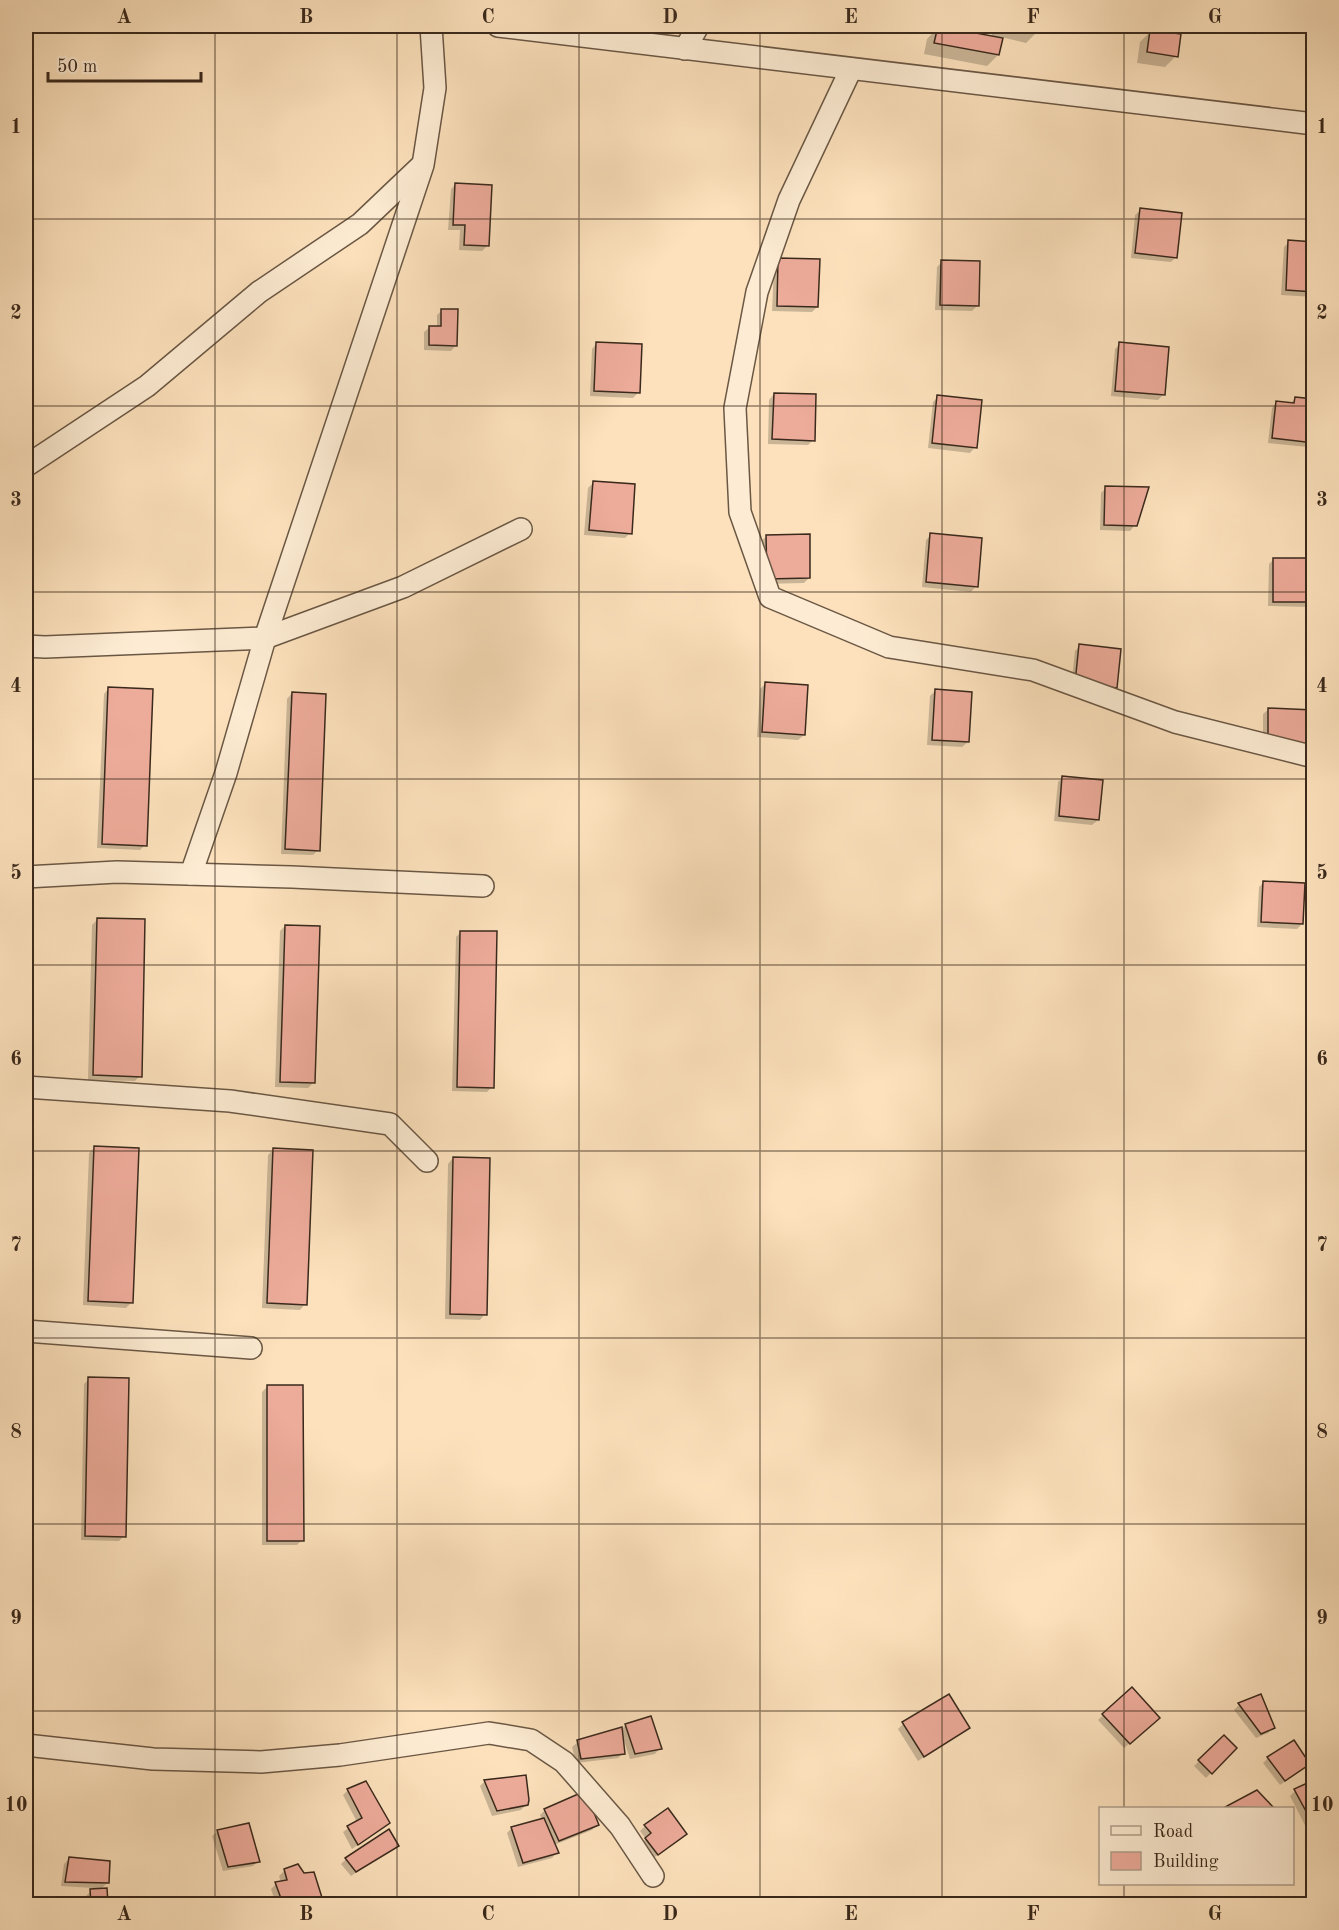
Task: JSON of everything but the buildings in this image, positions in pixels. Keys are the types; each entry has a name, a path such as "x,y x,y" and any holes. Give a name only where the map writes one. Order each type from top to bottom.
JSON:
{"street":[{"path":"191,874 226,773 266,638 423,165 435,88 431,26"},
{"path":"498,26 1314,123"},
{"path":"685,49 698,26"},
{"path":"851,69 789,200 757,292 735,408 740,512 770,597 889,647 1033,670 1174,722 1314,757"},
{"path":"26,466 147,386 259,292 360,224 423,165"},
{"path":"26,646 266,638 403,587 521,529"},
{"path":"26,877 117,872 483,886"},
{"path":"26,1087 230,1101 390,1124 427,1161"},
{"path":"26,1331 251,1348"},
{"path":"26,1745 153,1759 261,1762 340,1755 489,1733 531,1740 564,1762 620,1826 653,1876"}]}
